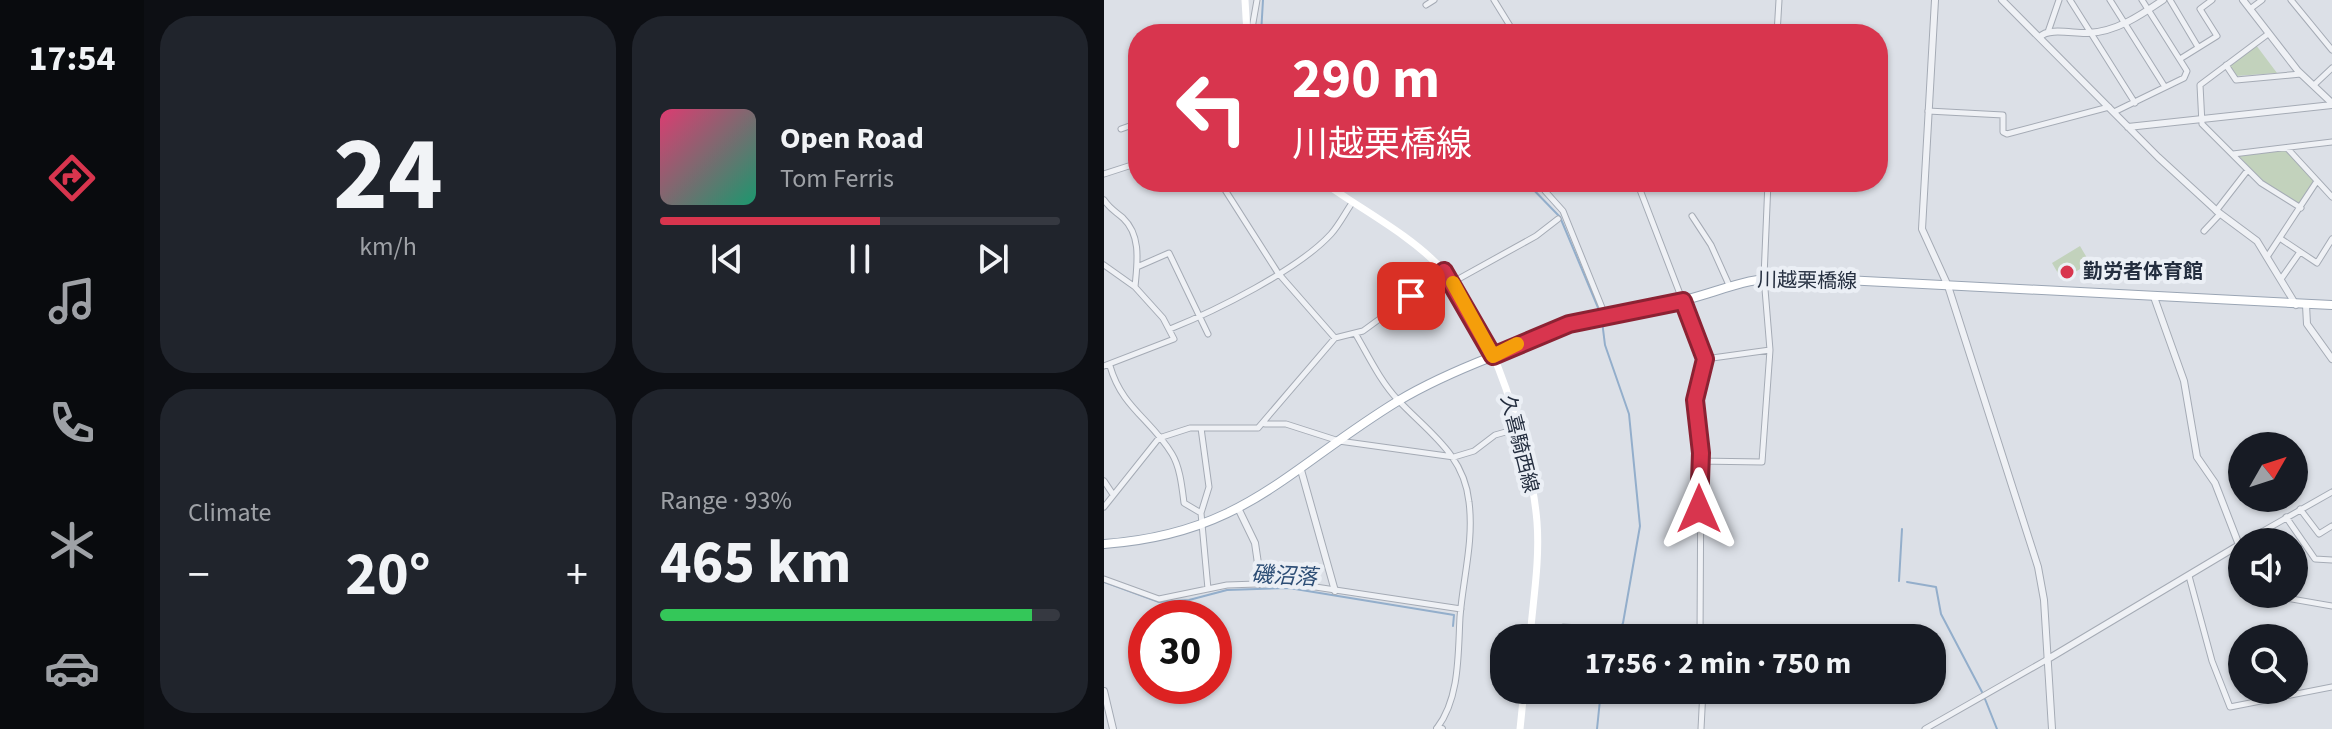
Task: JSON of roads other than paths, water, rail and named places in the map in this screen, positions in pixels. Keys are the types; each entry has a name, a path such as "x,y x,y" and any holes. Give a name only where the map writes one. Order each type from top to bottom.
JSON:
{"main road":[{"path":"1245,0 1248,24"},
{"name":"久喜騎西線","path":"1337,192 1417,247 1444,271 1493,356 1520,428 1537,520 1538,557 1531,624"},
{"name":"川越栗橋線","path":"1104,544 1161,537 1239,510 1398,401 1449,373 1554,329 1605,315 1683,301 1764,277 2332,305"},
{"path":"1520,729 1523,704"}],"street":[{"path":"1251,24 1257,0"},
{"path":"1426,5 1434,0"},
{"path":"1494,0 1509,24"},
{"path":"1778,24 1779,0"},
{"path":"1935,0 1922,229 1948,286 2038,567 2052,729"},
{"path":"2002,0 2218,213 2255,239 2301,305 2307,324 2332,358"},
{"path":"2048,32 2059,0"},
{"path":"2070,0 2135,103"},
{"path":"2110,0 2166,87"},
{"path":"1928,111 2003,115 2003,132 2007,134 2135,103 2184,78 2187,71 2142,0"},
{"path":"2040,37 2048,32 2091,33 2125,23 2163,0"},
{"path":"2170,0 2198,47"},
{"path":"2179,59 2217,36 2194,0"},
{"path":"2200,9 2212,0"},
{"path":"2243,0 2302,74 2332,104"},
{"path":"2249,10 2262,0"},
{"path":"2291,0 2332,50"},
{"path":"2268,34 2200,85 2203,120 2206,128 2247,171 2301,208"},
{"path":"2226,65 2236,80 2302,74"},
{"path":"2314,85 2332,68"},
{"path":"2128,127 2332,104"},
{"path":"1121,129 1128,127"},
{"path":"2233,154 2329,143 2332,150"},
{"path":"2286,147 2332,197"},
{"path":"1104,174 1128,166"},
{"path":"2204,231 2247,171"},
{"path":"2267,257 2317,181"},
{"path":"1226,192 1278,273 1335,338"},
{"path":"1546,192 1563,211 1605,315"},
{"path":"1641,192 1705,359 1695,400 1699,461 1700,624"},
{"path":"1699,461 1762,462 1770,350 1764,277 1768,192"},
{"path":"1104,200 1110,210 1125,220 1138,245 1135,287"},
{"path":"1170,329 1200,317 1278,273 1331,233 1352,203"},
{"path":"1692,216 1711,245 1729,285"},
{"path":"1453,282 1536,236 1558,219"},
{"path":"2281,239 2317,263 2332,239"},
{"path":"2281,279 2300,252"},
{"path":"1137,267 1169,253 1208,334"},
{"path":"1104,265 1135,287 1170,329 1174,339 1171,343 1107,366 1119,393 1173,455 1184,503 1201,513"},
{"path":"1104,507 1159,438 1201,428 1258,428 1335,338 1363,331 1444,271"},
{"path":"2154,297 2184,381 2197,457 2215,483 2235,528"},
{"path":"1355,333 1398,401 1432,431 1454,457 1465,481 1470,503 1470,558 1461,609 1456,674 1446,716 1439,729"},
{"path":"1705,359 1770,350"},
{"path":"1264,424 1286,424 1339,441 1454,457 1474,451 1495,435 1520,428"},
{"path":"1201,428 1209,487 1201,513 1208,589"},
{"path":"1301,470 1335,591"},
{"path":"1104,481 1112,494"},
{"path":"2308,505 2332,492"},
{"path":"1239,510 1255,543 1261,584"},
{"path":"2269,528 2295,512"},
{"path":"2302,512 2319,534 2332,526"},
{"path":"2286,517 2315,559 2332,560"},
{"path":"1925,729 2228,553"},
{"path":"2189,576 2212,661 2230,707 2332,687"},
{"path":"1104,579 1159,599 1208,589 1289,583 1461,609"},
{"path":"2308,602 2332,606"},
{"path":"1104,691 1113,729"},
{"path":"1701,729 1702,704"}],"waterway":[{"path":"1262,24 1263,0"},
{"path":"1536,192 1560,217 1599,310"},
{"path":"1602,321 1605,345 1629,414 1640,526 1622,624"},
{"path":"1899,581 1902,529"},
{"name":"磯沼落","path":"1104,582 1159,602 1189,600 1227,590 1289,588 1454,615 1453,626"},
{"path":"1907,582 1936,587 1941,614 1982,692"},
{"path":"1985,699 1997,729"},
{"path":"1597,729 1600,704"}],"place":[{"name":"勤労者体育館","path":"2067,272"}]}
